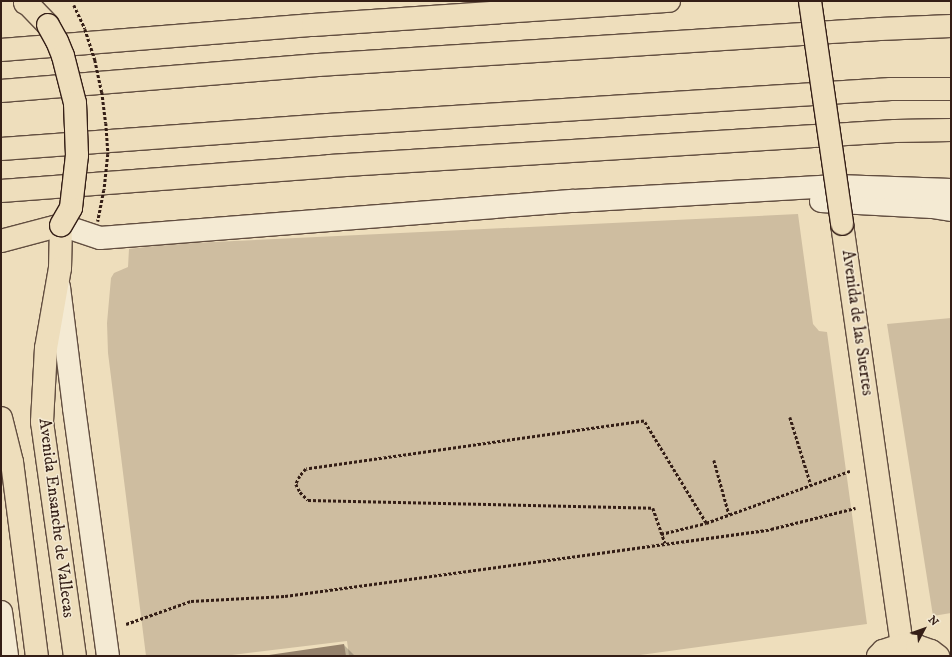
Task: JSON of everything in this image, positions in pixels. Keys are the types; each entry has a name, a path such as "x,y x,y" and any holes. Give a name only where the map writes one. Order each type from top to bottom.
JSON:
{"main road":[{"name":"Avenida Ensanche de Vallecas","path":"22,1 48,25 57,41 63,56 74,103 77,155 71,208 61,226 59,285 46,348 42,422 75,656"},
{"path":"1,50 321,25 669,1"},
{"name":"Avenida de las Suertes","path":"810,1 902,645"},
{"path":"1,91 334,64 880,29 951,26"},
{"path":"1,149 328,125 891,89 951,89"},
{"path":"1,191 330,166 895,131 951,130"},
{"path":"1,240 61,226"},
{"name":"Avenida Ensanche de Vallecas","path":"1,418 12,462 37,656"},
{"path":"878,656 884,651 902,645 917,646 931,651 938,656"}],"street":[{"path":"61,226 100,238 574,201 837,186 951,190"},
{"path":"574,201 792,200 932,206 951,210"},
{"name":"Avenida Ensanche de Vallecas","path":"59,285 74,408 108,656"},
{"path":"1,612 7,656"}],"path":[{"path":"74,5 85,29 95,60 102,92 106,123 108,154 104,190 98,221"},
{"path":"790,417 811,485"},
{"path":"664,544 653,508 308,500 300,492 296,484 306,469 644,421 706,523"},
{"path":"714,460 729,514"},
{"path":"662,534 706,523 850,471"},
{"path":"126,624 191,601 285,596 664,544 771,529 855,508"}],"shaded area":[{"path":"798,214 813,324 819,331 827,332 867,624 633,656 349,656 347,641 224,656 146,656 108,353 107,323 111,278 114,273 128,267 129,249 171,244"},
{"path":"951,318 951,613 933,616 887,324"}],"building":[{"path":"344,644 346,656 269,656 269,655"}]}
